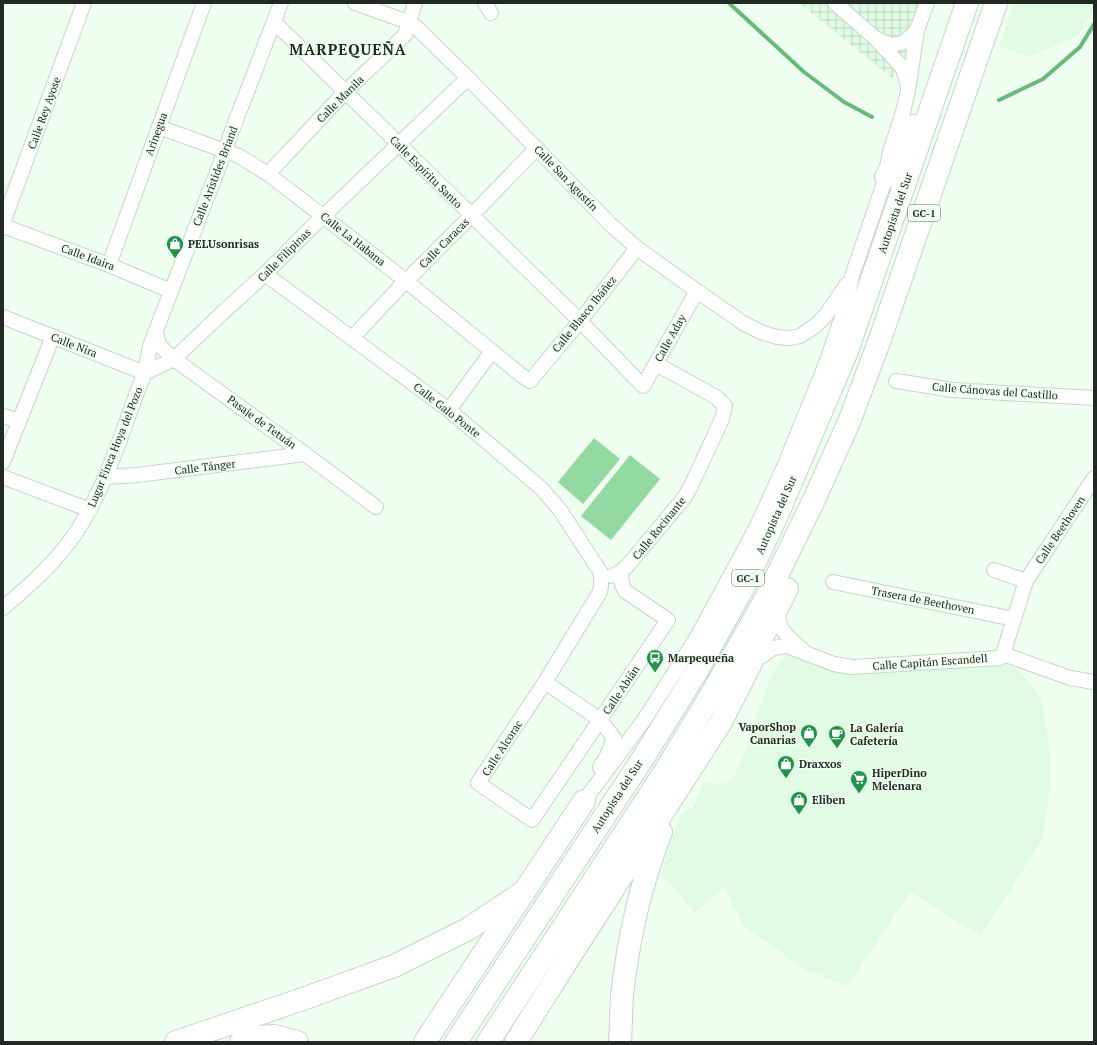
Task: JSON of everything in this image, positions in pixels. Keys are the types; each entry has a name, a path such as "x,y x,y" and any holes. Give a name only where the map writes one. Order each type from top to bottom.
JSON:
{"main road":[{"name":"Autopista del Sur","path":"456,1042 645,755 698,669 743,588 778,513 848,351 966,3"},
{"name":"GC-1","path":"488,1042 664,773 714,690 765,600 812,504 849,422 879,342 996,3"},
{"path":"886,177 945,66"},
{"path":"516,1042 721,722 835,488 849,422"},
{"path":"620,1042 622,997 633,929 651,856 684,780"},
{"path":"425,1042 584,801"},
{"path":"176,1042 298,1001 394,966 468,930 524,891"},
{"path":"241,1042 255,1037 274,1036 297,1042"}],"street":[{"name":"Calle Rey Ayose","path":"3,223 84,3"},
{"name":"Arinegua","path":"109,265 204,3"},
{"name":"Calle Arístides Briand","path":"145,373 150,346 281,3"},
{"name":"Calle San Agustín","path":"355,3 408,22 415,26 537,148 610,224 637,248 743,323 763,333 777,337 789,338 800,336 815,326 826,315 852,276"},
{"name":"Calle Manila","path":"268,174 345,92 405,35 415,3"},
{"path":"835,3 875,38 902,67 906,78 908,91"},
{"path":"584,801 644,720 697,637 756,528 783,469 824,366 845,308 852,276 886,177 889,155 908,91 917,30 927,3"},
{"name":"Calle Espíritu Santo","path":"274,22 580,321 643,386"},
{"path":"875,38 891,45 905,42 917,30"},
{"name":"Calle Filipinas","path":"145,373 174,359 265,274 468,78"},
{"name":"Calle La Habana","path":"159,127 239,156 268,174 324,216 530,381"},
{"name":"Calle Caracas","path":"352,338 537,148"},
{"name":"Calle Idaira","path":"3,226 109,265 171,291"},
{"name":"Calle Blasco Ibáñez","path":"530,381 580,321 637,248"},
{"name":"Calle Galo Ponte","path":"265,274 450,410 542,489 560,510 601,573"},
{"name":"Calle Aday","path":"643,386 697,291"},
{"name":"Calle Nira","path":"3,317 145,373"},
{"name":"Pasaje de Tetuán","path":"156,332 159,345 174,359 306,454 376,507"},
{"path":"3,462 53,336"},
{"path":"450,410 492,352"},
{"name":"Calle Rocinante","path":"621,572 684,498 722,419 725,406 716,397 656,364"},
{"name":"Lugar Finca Hoya del Pozo","path":"3,608 36,579 74,535 90,510 105,477 145,373"},
{"name":"Calle Cánovas del Castillo","path":"896,381 953,390 1094,398"},
{"path":"3,416 19,421"},
{"name":"Calle Tánger","path":"105,477 137,475 306,454"},
{"path":"3,477 90,510"},
{"name":"Calle Beethoven","path":"1003,654 1026,581 1094,478"},
{"path":"994,570 1026,581"},
{"path":"601,573 609,577 621,572 622,584 625,591"},
{"name":"Calle Alcorac","path":"600,720 532,820 478,783 545,682 600,592 601,573"},
{"name":"Trasera de Beethoven","path":"833,582 1014,618"},
{"path":"600,592 616,589 625,591"},
{"name":"Calle Abián","path":"600,720 668,620 625,591"},
{"name":"Calle Capitán Escandell","path":"777,609 779,622 783,631 792,641 810,655"},
{"name":"Calle Capitán Escandell","path":"750,665 773,648 788,646 834,664 852,667 1000,658 1003,654 1070,678 1094,682"},
{"path":"545,682 600,720 614,738 607,756 588,786 584,801"}],"shaded area":[{"path":"799,3 932,3 921,34 892,78"},
{"path":"1014,3 1094,3 1094,9 1079,35 1029,57 999,46"},
{"path":"786,654 812,660 919,665 1005,664 1016,667 1042,699 1050,753 1050,786 1043,838 981,936 910,892 847,986 806,970 745,927 724,886 695,913 661,874 680,815 693,806 705,781 717,785 726,783 735,774 740,764 770,677"}],"green space":[{"path":"594,438 620,459 583,504 558,482"},
{"path":"630,455 660,479 611,540 581,516"}],"waterway":[{"path":"729,3 804,72 844,102 872,117"},
{"path":"999,100 1043,79 1080,47 1094,24"}],"place":[{"name":"PELUsonrisas","path":"175,259"},
{"name":"Marpequeña","path":"655,673"},
{"name":"VaporShop Canarias","path":"809,748"},
{"name":"La Galería Cafetería","path":"837,749"},
{"name":"Draxxos","path":"786,779"},
{"name":"HiperDino Melenara","path":"859,794"},
{"name":"Eliben","path":"799,815"}],"district":[{"name":"MARPEQUEÑA","path":"348,49"}]}
